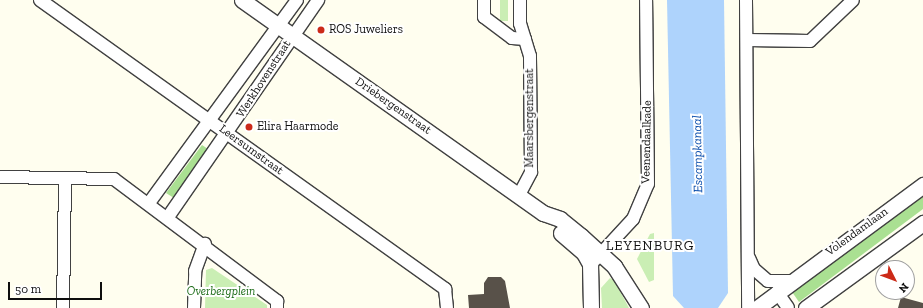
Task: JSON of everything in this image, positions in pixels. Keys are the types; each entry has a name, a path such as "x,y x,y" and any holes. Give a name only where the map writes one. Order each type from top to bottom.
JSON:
{"street":[{"name":"Leersumstraat","path":"40,0 446,289 447,308"},
{"name":"Driebergenstraat","path":"242,0 543,213 553,226 584,253 590,264"},
{"name":"Werkhovenstraat","path":"149,203 297,0"},
{"name":"Werkhovenstraat","path":"168,217 228,134 292,36 318,0"},
{"path":"484,0 484,17 512,38 525,39"},
{"name":"Maarsbergenstraat","path":"519,195 531,172 530,56 525,39 520,0"},
{"name":"Veenendaalkade","path":"590,264 603,254 633,219 648,184 646,0"},
{"path":"746,0 748,308"},
{"path":"747,40 810,41 853,0"},
{"path":"0,177 114,179 205,244 277,301 277,308"},
{"path":"63,308 65,178"},
{"name":"Volendamlaan","path":"756,308 772,287 792,281 923,184"},
{"name":"Driebergenstraat","path":"543,213 560,219 603,254"},
{"path":"806,308 923,223"},
{"path":"194,308 195,271 205,244"},
{"path":"603,254 641,308"},
{"path":"748,254 754,269 772,287 788,308"},
{"path":"590,264 592,308"}],"green space":[{"path":"500,0 508,0 508,21 500,21"},
{"path":"202,145 208,149 174,198 166,193"},
{"path":"923,193 923,209 799,302 790,289"},
{"path":"654,233 654,280 649,282 637,259 650,234"},
{"name":"Overbergplein","path":"212,268 267,305 267,308 205,308 206,270"},
{"path":"610,278 614,280 629,308 602,308 601,288"}],"water":[{"name":"Escampkanaal","path":"667,0 724,0 728,293 718,308 684,308 673,296"}],"building":[{"path":"488,277 501,277 505,281 510,308 469,308 468,295 484,294 484,283"},
{"path":"900,300 912,300 923,303 923,308 898,308"}],"place":[{"name":"ROS Juweliers","path":"321,30"},
{"name":"Elira Haarmode","path":"249,127"}],"district":[{"name":"LEYENBURG","path":"650,246"}]}
